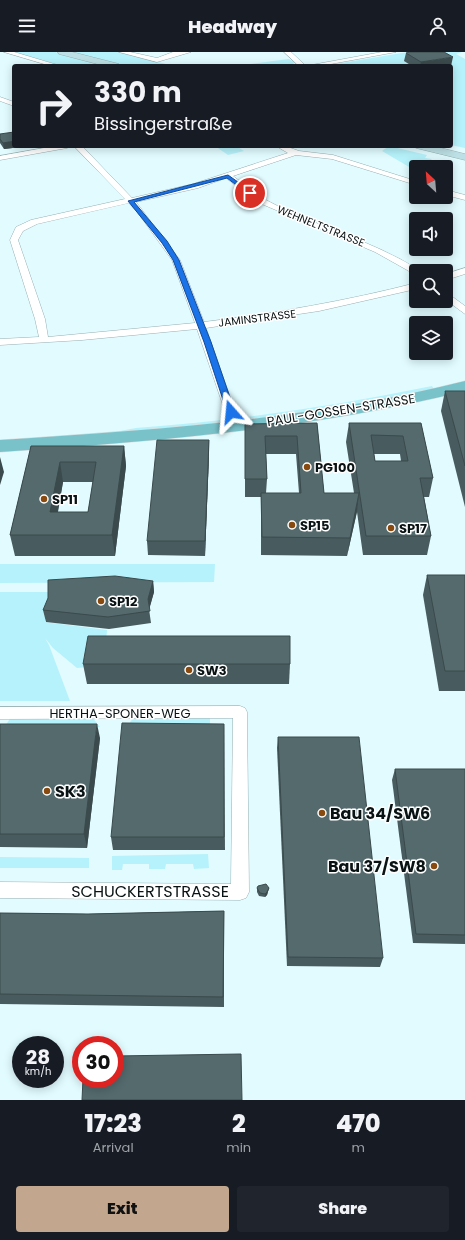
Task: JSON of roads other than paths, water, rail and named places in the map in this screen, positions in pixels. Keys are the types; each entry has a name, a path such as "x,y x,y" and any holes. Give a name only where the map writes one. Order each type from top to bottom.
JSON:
{"main road":[{"name":"PAUL-GOSSEN-STRASSE","path":"0,432 35,437 235,426 359,409 418,392 465,376"},
{"name":"PAUL-GOSSEN-STRASSE","path":"0,446 35,437 232,416 465,386"}],"street":[{"path":"7,52 51,64"},
{"path":"62,52 108,64"},
{"path":"122,52 154,60 162,60 172,53 188,52"},
{"path":"288,52 301,64"},
{"path":"320,64 386,52 394,52"},
{"path":"0,158 56,148"},
{"path":"80,148 131,201 165,242 176,260 201,325 232,416"},
{"path":"284,148 294,153 332,157 409,181"},
{"path":"428,148 465,157"},
{"path":"44,340 40,319 14,240 15,234 22,227 34,222 131,201 228,176 294,153"},
{"name":"WEHNELTSTRASSE","path":"228,176 258,199 306,221 369,245 409,268"},
{"path":"453,194 465,198"},
{"path":"453,275 465,271"},
{"name":"JAMINSTRASSE","path":"0,342 44,340 201,325 306,311 363,300 409,288"},
{"path":"453,301 465,311"},
{"name":"HERTHA-SPONER-WEG","path":"0,713 240,712"},
{"name":"SCHUCKERTSTRASSE","path":"0,890 240,892 240,712"}],"place":[{"name":"PG100","path":"307,467"},
{"name":"SP11","path":"44,499"},
{"name":"SP15","path":"292,525"},
{"name":"SP17","path":"391,528"},
{"name":"SP12","path":"101,601"},
{"name":"SW3","path":"189,670"},
{"name":"SK3","path":"47,791"},
{"name":"Bau 34/SW6","path":"322,813"},
{"name":"Bau 37/SW8","path":"434,866"}]}
